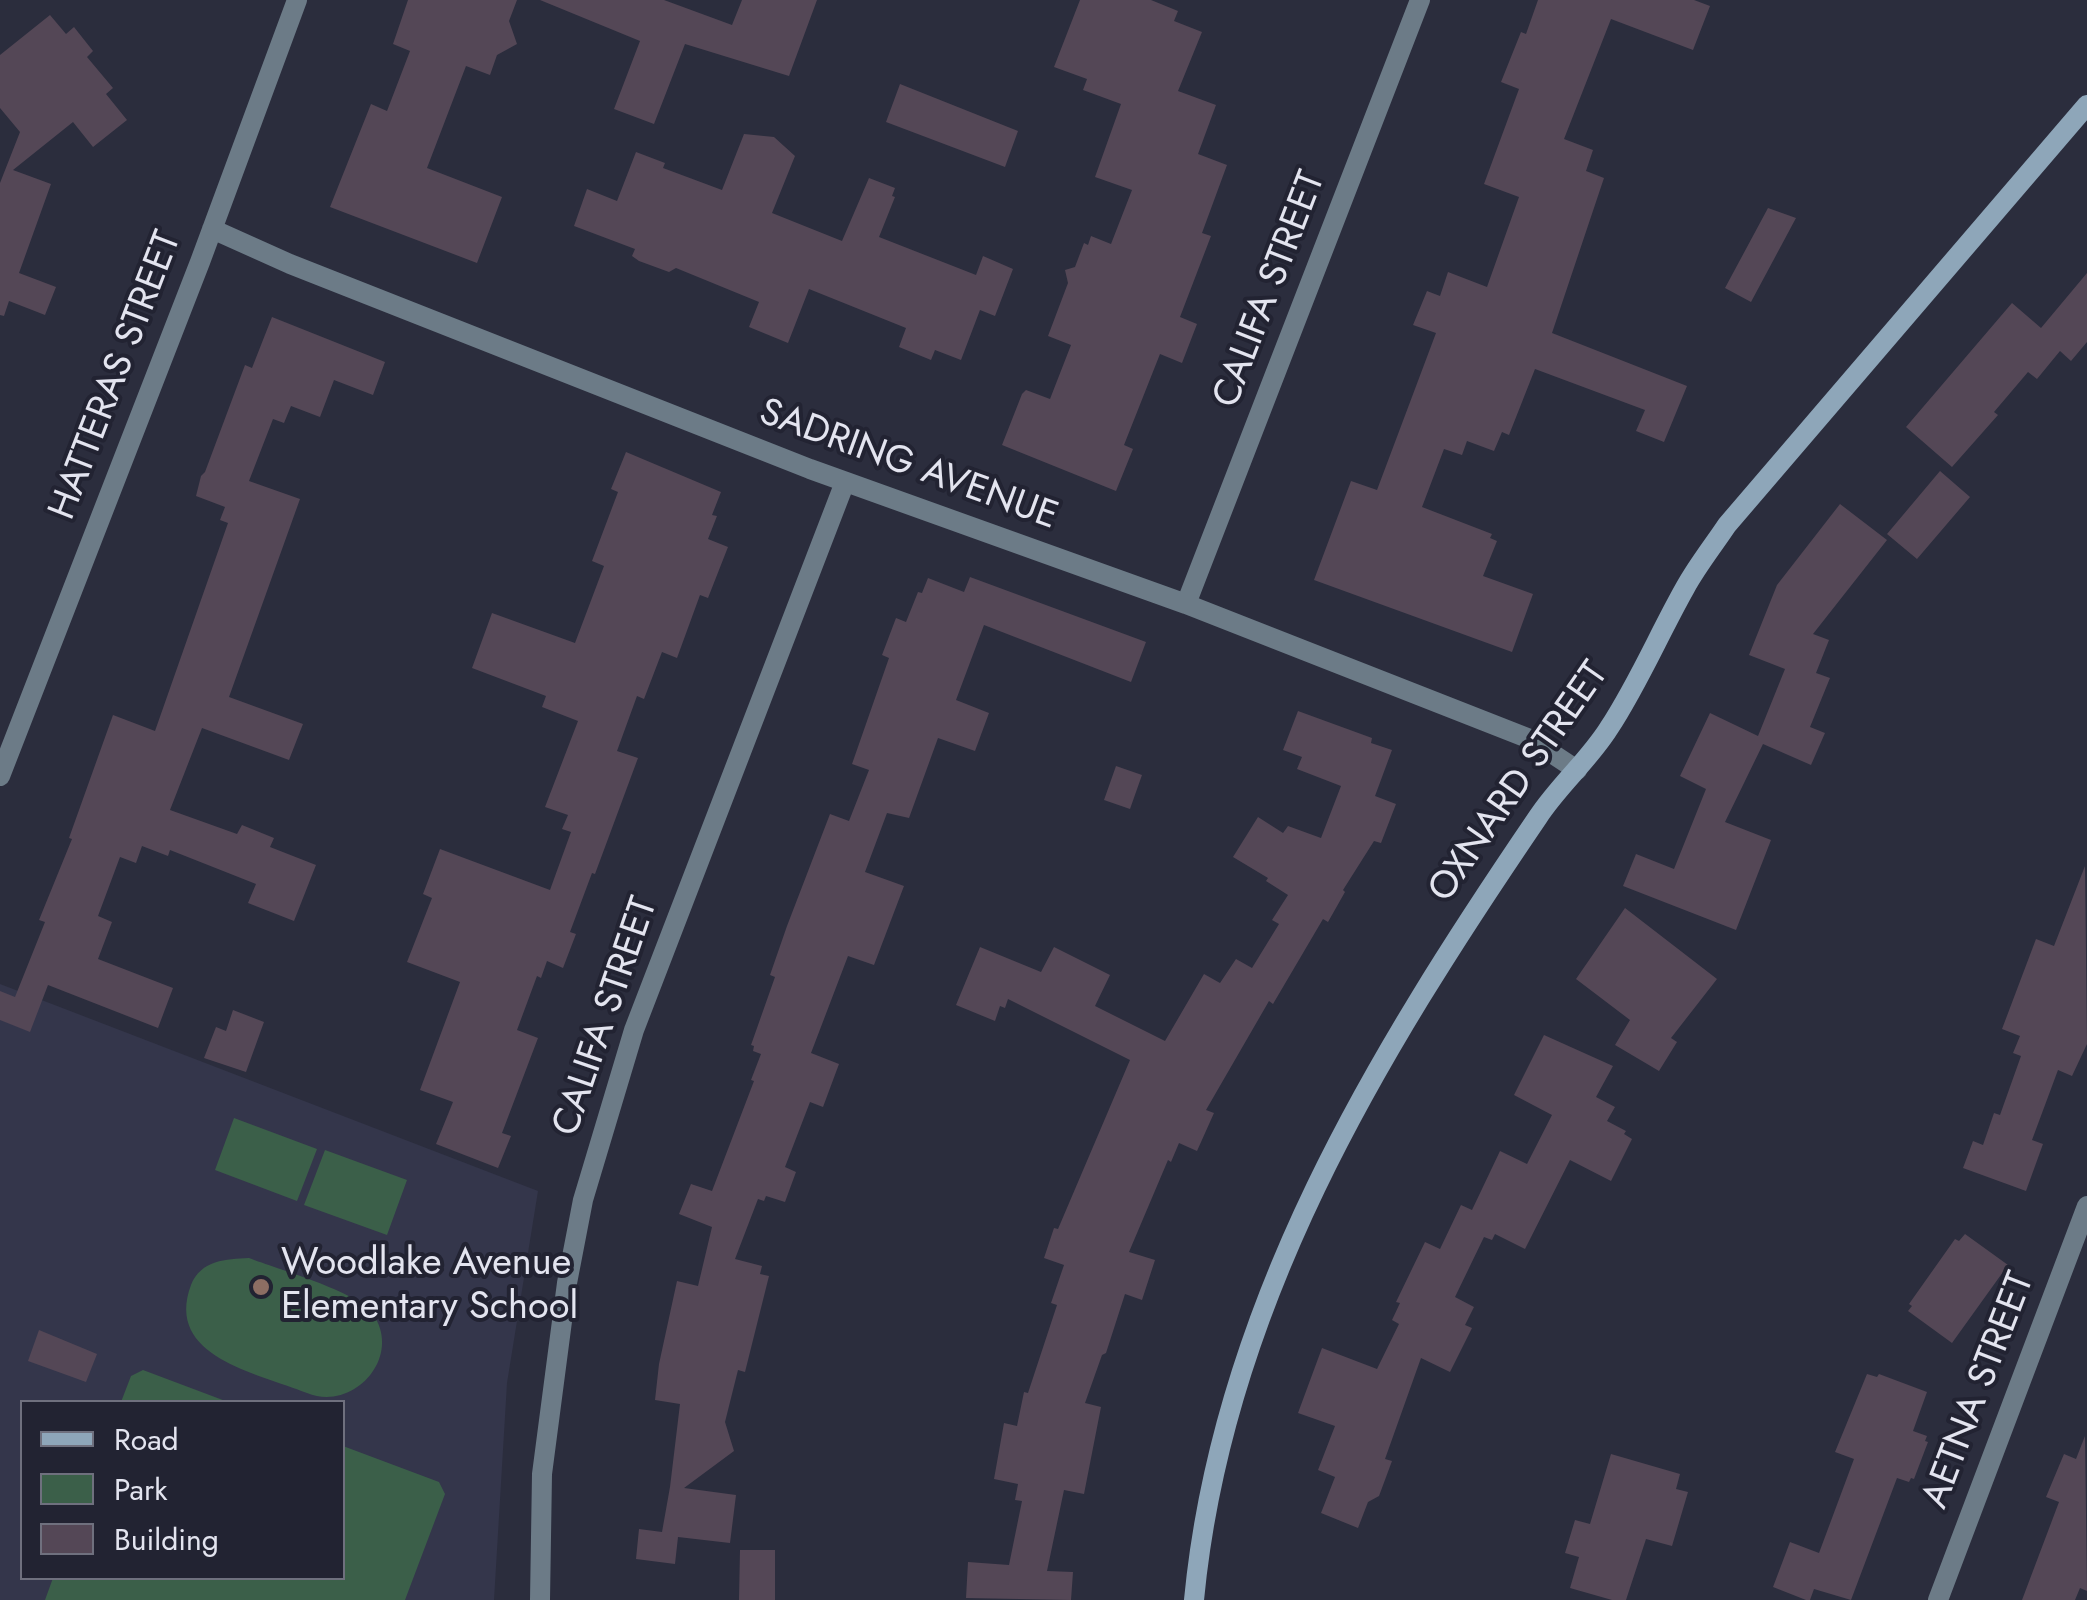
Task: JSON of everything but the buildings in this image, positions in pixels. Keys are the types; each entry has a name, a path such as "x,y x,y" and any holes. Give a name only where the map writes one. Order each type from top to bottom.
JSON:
{"street":[{"name":"HATTERAS STREET","path":"0,776 297,0"},
{"name":"CALIFA STREET","path":"1186,604 1420,0"},
{"name":"OXNARD STREET","path":"1194,1600 1210,1490 1244,1360 1296,1224 1358,1102 1446,952 1548,802 1610,728 1687,584 1727,525 2087,105"},
{"name":"SADRING AVENUE","path":"212,229 290,264 846,482 1186,604 1530,739 1577,770"},
{"name":"CALIFA STREET","path":"540,1600 542,1474 566,1283 583,1200 634,1030 846,482"},
{"name":"AETNA STREET","path":"1938,1600 2087,1206"}],"shaded area":[{"name":"Woodlake Avenue Elementary School","path":"0,984 538,1191 507,1383 494,1600 0,1600"}],"green space":[{"path":"234,1118 317,1149 297,1201 215,1170"},
{"path":"325,1150 407,1180 387,1235 304,1205"},
{"path":"249,1258 334,1289 373,1314 381,1331 382,1348 368,1377 356,1388 324,1397 307,1393 241,1369 203,1346 191,1329 186,1309 195,1277 223,1260"},
{"path":"143,1370 223,1400 122,1400 131,1376"},
{"path":"345,1447 439,1482 445,1494 405,1600 45,1600 52,1580 345,1580"}],"place":[{"name":"Woodlake Avenue Elementary School","path":"261,1287"}]}
